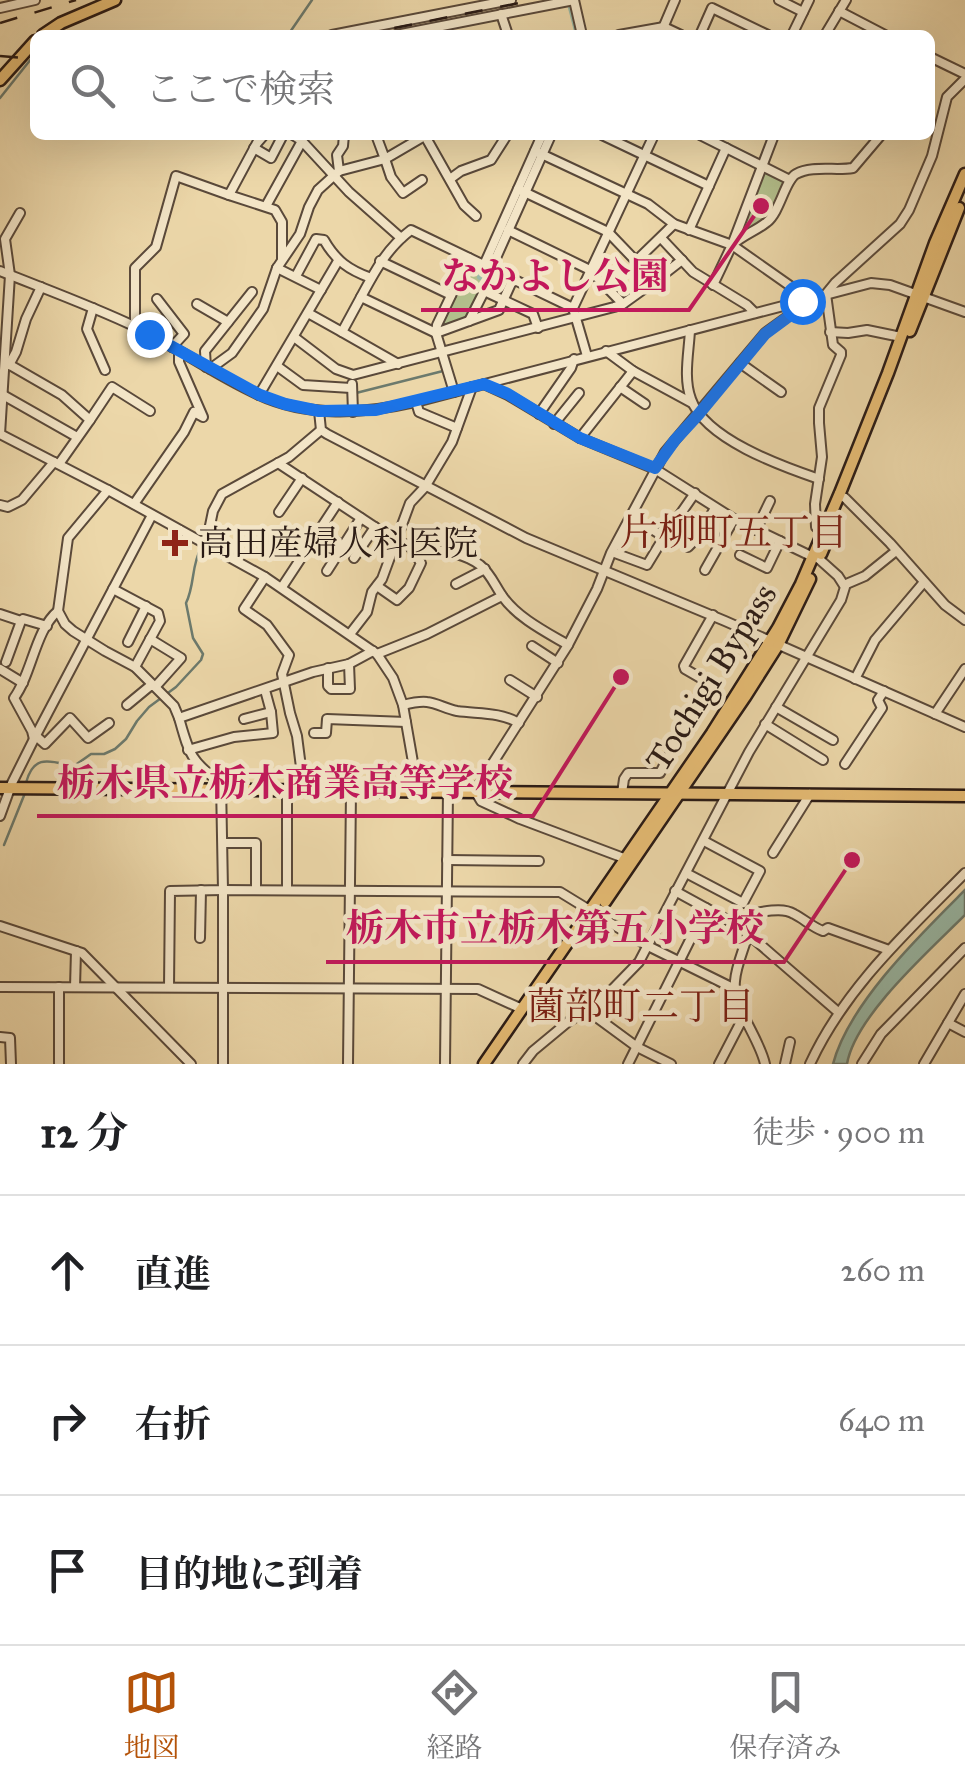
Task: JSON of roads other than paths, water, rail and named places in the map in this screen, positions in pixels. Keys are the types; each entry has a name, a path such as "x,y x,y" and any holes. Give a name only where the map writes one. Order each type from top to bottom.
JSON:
{"main road":[{"path":"50,30 115,0"},
{"path":"0,80 30,48"},
{"name":"Tochigi Bypass","path":"492,1064 774,643 845,498 920,296 935,244 965,174"},
{"name":"Tochigi Bypass","path":"816,558 901,337 965,193"},
{"path":"5,788 965,796"},
{"name":"Tochigi Bypass","path":"484,1064 594,912"}],"street":[{"path":"5,4 36,0"},
{"path":"358,30 511,0"},
{"path":"423,30 574,0 581,30"},
{"path":"662,30 674,0"},
{"path":"779,0 804,12"},
{"path":"795,30 809,0"},
{"path":"828,30 846,0"},
{"path":"702,30 712,4 759,30"},
{"path":"839,11 875,30"},
{"path":"501,14 506,30"},
{"path":"465,22 467,30"},
{"path":"823,533 816,527 822,457 818,424 820,408 841,355 833,345 826,294 900,224 909,210 932,156 947,97 965,76 935,60"},
{"path":"0,61 14,63"},
{"path":"251,140 271,158 280,140"},
{"path":"229,195 260,140"},
{"path":"266,206 298,140"},
{"path":"302,140 400,238"},
{"path":"336,174 343,140"},
{"path":"378,140 391,176 402,192 422,180"},
{"path":"208,368 232,353 263,309 277,268 300,234 318,190 336,174 385,159 417,140"},
{"path":"429,140 464,205 476,216"},
{"path":"450,179 491,160 505,140"},
{"path":"539,153 541,140"},
{"path":"469,322 522,191 548,140"},
{"path":"612,140 709,186"},
{"path":"587,356 575,313 590,270 652,140"},
{"path":"710,140 790,180"},
{"path":"713,285 772,140"},
{"path":"732,245 769,221 798,172 853,168 877,140"},
{"path":"689,230 726,148"},
{"path":"539,153 648,204 674,224 732,245 796,290 802,301"},
{"path":"135,327 135,268 156,247 176,176 275,210 282,222 282,258"},
{"path":"490,268 522,191"},
{"path":"522,191 608,232 654,280"},
{"path":"20,213 4,239 10,275 8,365 0,434 265,577 375,653 394,678 403,705 418,791"},
{"path":"636,261 674,224"},
{"path":"342,332 380,261 411,230 575,313"},
{"path":"508,230 590,270 623,304"},
{"path":"296,276 316,238 324,240 338,261 371,278"},
{"path":"661,238 693,272 754,313"},
{"path":"454,392 436,332 469,258"},
{"path":"294,337 336,369 353,375 538,328 575,313 623,304 682,260"},
{"path":"260,395 338,261"},
{"path":"380,261 452,294"},
{"path":"277,268 321,290"},
{"path":"0,271 135,327 260,395 319,411 376,410 416,402 878,282 965,312"},
{"path":"361,296 436,332 498,310 513,279"},
{"path":"8,365 42,288"},
{"path":"484,291 533,314 538,328"},
{"path":"208,368 204,351 252,292"},
{"path":"134,504 194,412 203,417 176,349 184,334 156,299"},
{"path":"629,860 520,819 480,801 475,791 568,645 665,452 765,334 802,301"},
{"path":"197,304 228,322"},
{"path":"93,308 87,328 106,370"},
{"path":"308,313 398,364"},
{"path":"690,330 687,382 698,415 719,432 780,466 819,479"},
{"path":"830,332 866,330 901,337"},
{"path":"606,351 692,404"},
{"path":"540,414 574,359"},
{"path":"740,363 781,392"},
{"path":"8,365 62,394 90,420"},
{"path":"277,366 303,385 351,388"},
{"path":"580,438 633,371"},
{"path":"353,375 353,412"},
{"path":"484,384 508,394 580,438 655,468 714,508 816,558 844,585"},
{"path":"0,506 8,507 22,500 77,437 112,387 150,411"},
{"path":"350,634 367,612 372,592 382,580 410,503 426,486 452,442 472,387"},
{"path":"620,387 645,404"},
{"path":"554,424 578,393"},
{"path":"3,395 77,437"},
{"path":"416,402 420,412 458,428"},
{"path":"319,411 322,430 334,439 500,526 965,727"},
{"path":"206,546 222,494 299,451 322,430"},
{"path":"278,463 396,541 412,548 450,551 472,560 484,569 502,596 531,622 568,645"},
{"path":"279,512 302,478"},
{"path":"108,490 68,538 58,611 65,624 104,652 134,667 156,686 174,706 195,763 221,783 222,1064"},
{"path":"679,516 695,493"},
{"path":"845,498 945,605 965,620"},
{"path":"756,530 770,501"},
{"path":"282,587 338,502"},
{"path":"688,547 699,536 714,508"},
{"path":"0,816 5,788 152,515"},
{"path":"612,552 647,565 664,537 631,516"},
{"path":"327,571 361,518"},
{"path":"705,570 734,519"},
{"path":"354,558 376,527"},
{"path":"319,530 342,546"},
{"path":"740,555 766,568 780,540"},
{"path":"377,586 397,600 409,588 421,563 412,548"},
{"path":"844,585 865,576 896,551"},
{"path":"456,584 484,569"},
{"path":"265,577 244,609 267,625 289,655 282,669 302,774"},
{"path":"855,678 875,640 924,582"},
{"path":"524,1064 533,1051 588,1011 639,962 726,794 841,600 844,585"},
{"path":"112,589 158,612 160,620 134,667"},
{"path":"179,718 348,664 427,634 502,596"},
{"path":"128,642 146,606"},
{"path":"58,611 52,616 14,698 35,738 45,744 70,718 88,738 109,722"},
{"path":"0,614 47,626"},
{"path":"622,793 628,773 660,772 706,686 704,680 684,666 713,616"},
{"path":"21,621 3,666 24,682"},
{"path":"127,705 150,686 156,686 181,658 150,639"},
{"path":"0,644 11,648"},
{"path":"532,646 558,662"},
{"path":"328,668 331,689 350,689 348,664"},
{"path":"934,714 965,668"},
{"path":"510,680 536,697"},
{"path":"188,750 234,737 273,732 265,690"},
{"path":"845,764 882,708 878,700 884,691"},
{"path":"403,705 422,701 520,722"},
{"path":"776,707 832,740"},
{"path":"244,719 271,712"},
{"path":"314,733 326,733 327,720 406,722"},
{"path":"766,724 823,760"},
{"path":"287,790 287,890"},
{"path":"348,1064 351,791"},
{"path":"445,1064 448,791"},
{"path":"773,853 810,794"},
{"path":"686,873 743,903 760,871 704,841"},
{"path":"223,843 256,843 256,890"},
{"path":"447,860 539,861"},
{"path":"810,1064 838,1012 889,950 965,872"},
{"path":"200,938 201,890"},
{"path":"170,987 170,891 287,890 560,892 648,946 735,989"},
{"path":"676,892 740,927 838,1012"},
{"path":"628,1064 706,908"},
{"path":"740,927 752,913 783,910 823,931 828,928 889,950"},
{"path":"0,926 82,953 192,1064"},
{"path":"748,934 735,989 765,1064"},
{"path":"862,1064 882,1034 965,948"},
{"path":"75,987 76,951"},
{"path":"0,987 481,990 522,1009"},
{"path":"58,1064 59,987"},
{"path":"924,1064 965,994"},
{"path":"588,1011 637,1047 671,1064"},
{"path":"719,1064 744,1016"},
{"path":"948,1023 965,1032"},
{"path":"0,1038 10,1038 10,1064"},
{"path":"784,1064 790,1042"}],"waterway":[{"path":"291,30 312,0"},
{"path":"569,0 577,30"},
{"path":"0,98 30,60"},
{"path":"480,277 545,140"},
{"path":"357,406 356,393 443,371"},
{"path":"26,783 39,763 51,761 74,766 91,754 115,749 149,707 176,687 201,660 203,654 193,638 186,603 201,548"},
{"path":"4,845 25,793"}],"railway":[{"path":"0,23 76,0"},
{"path":"384,30 534,0"},
{"path":"0,56 30,59"}],"place":[{"name":"なかよし公園","path":"761,206"},
{"name":"高田産婦人科医院","path":"175,543"},
{"name":"栃木県立栃木商業高等学校","path":"621,677"},
{"name":"栃木市立栃木第五小学校","path":"852,860"}],"district":[{"name":"片柳町五丁目","path":"734,532"},
{"name":"薗部町二丁目","path":"641,1006"}]}
